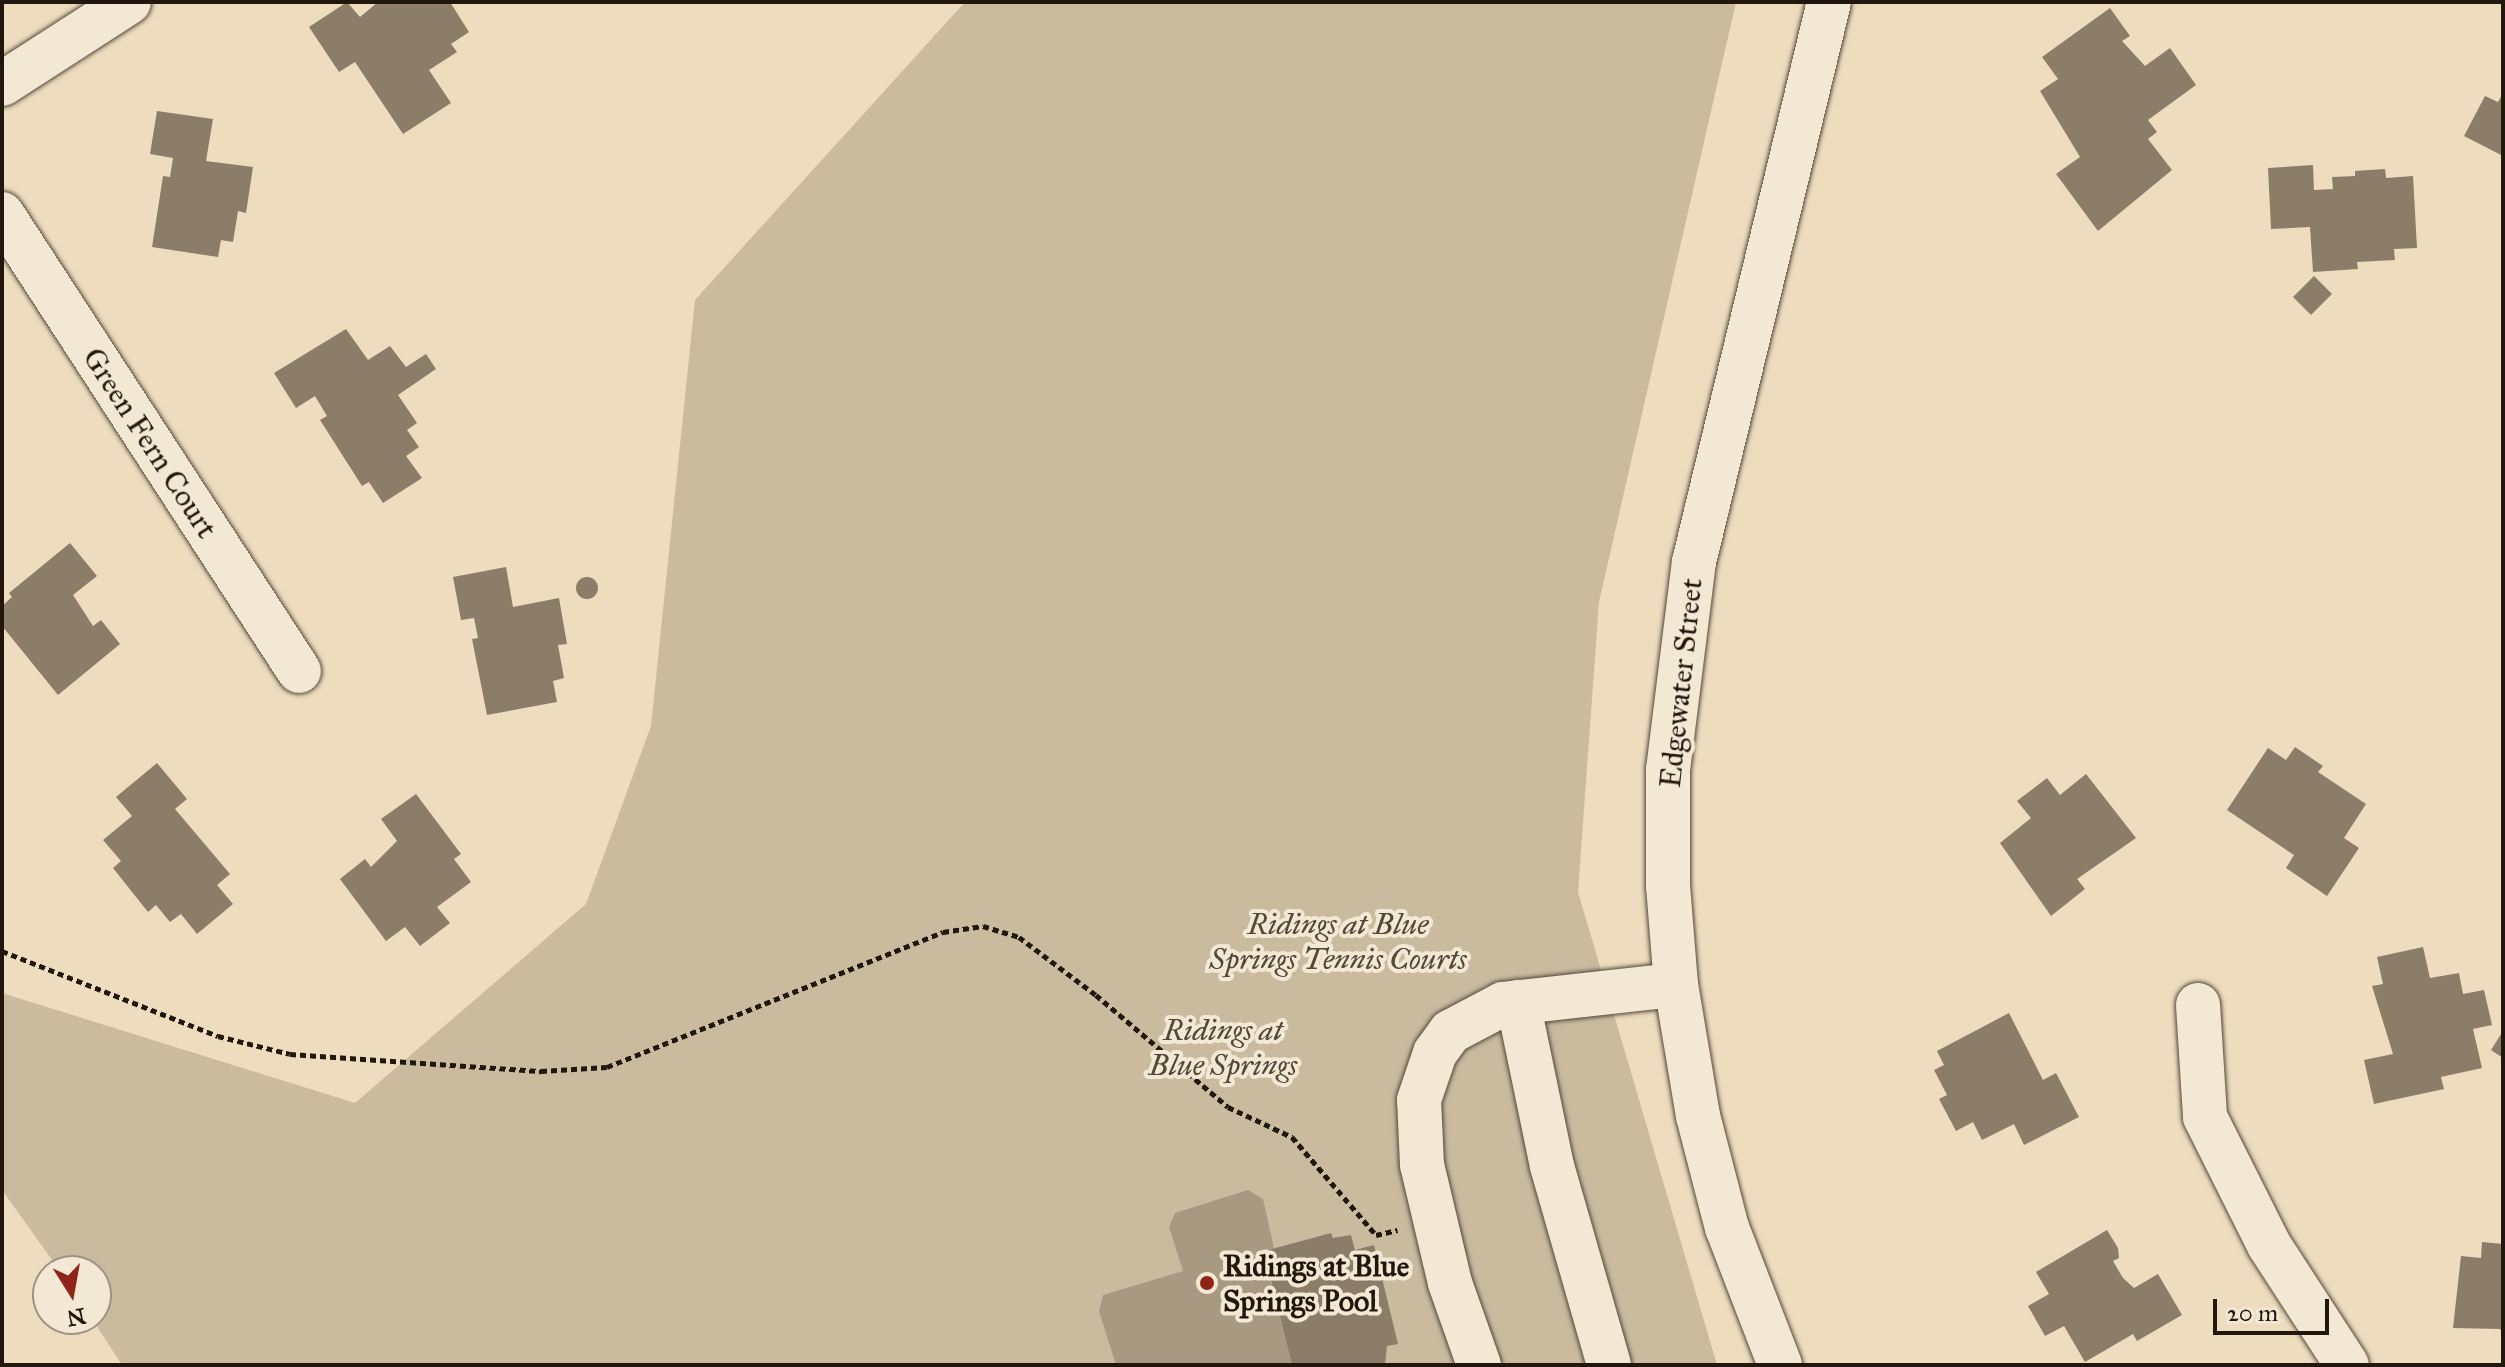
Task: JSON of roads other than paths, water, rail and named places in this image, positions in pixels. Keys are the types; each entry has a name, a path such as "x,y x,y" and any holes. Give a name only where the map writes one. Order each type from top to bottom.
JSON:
{"street":[{"path":"2,84 129,2"},
{"name":"Edgewater Street","path":"1780,1365 1727,1228 1698,1116 1676,985 1668,886 1668,770 1680,648 1694,562 1829,2"},
{"name":"Green Fern Court","path":"2,214 299,671"},
{"path":"1479,1365 1436,1221 1418,1130 1426,1074 1450,1032 1472,1017 1518,1002 1676,985"},
{"path":"1518,1002 1552,1166 1609,1365"},
{"path":"2198,1005 2205,1117 2269,1245 2347,1365"}],"place":[{"name":"Ridings at Blue Springs Pool","path":"1207,1283"}],"park label":[{"name":"Ridings at Blue Springs Tennis Courts","path":"1338,941"},
{"name":"Ridings at Blue Springs","path":"1223,1047"}]}
